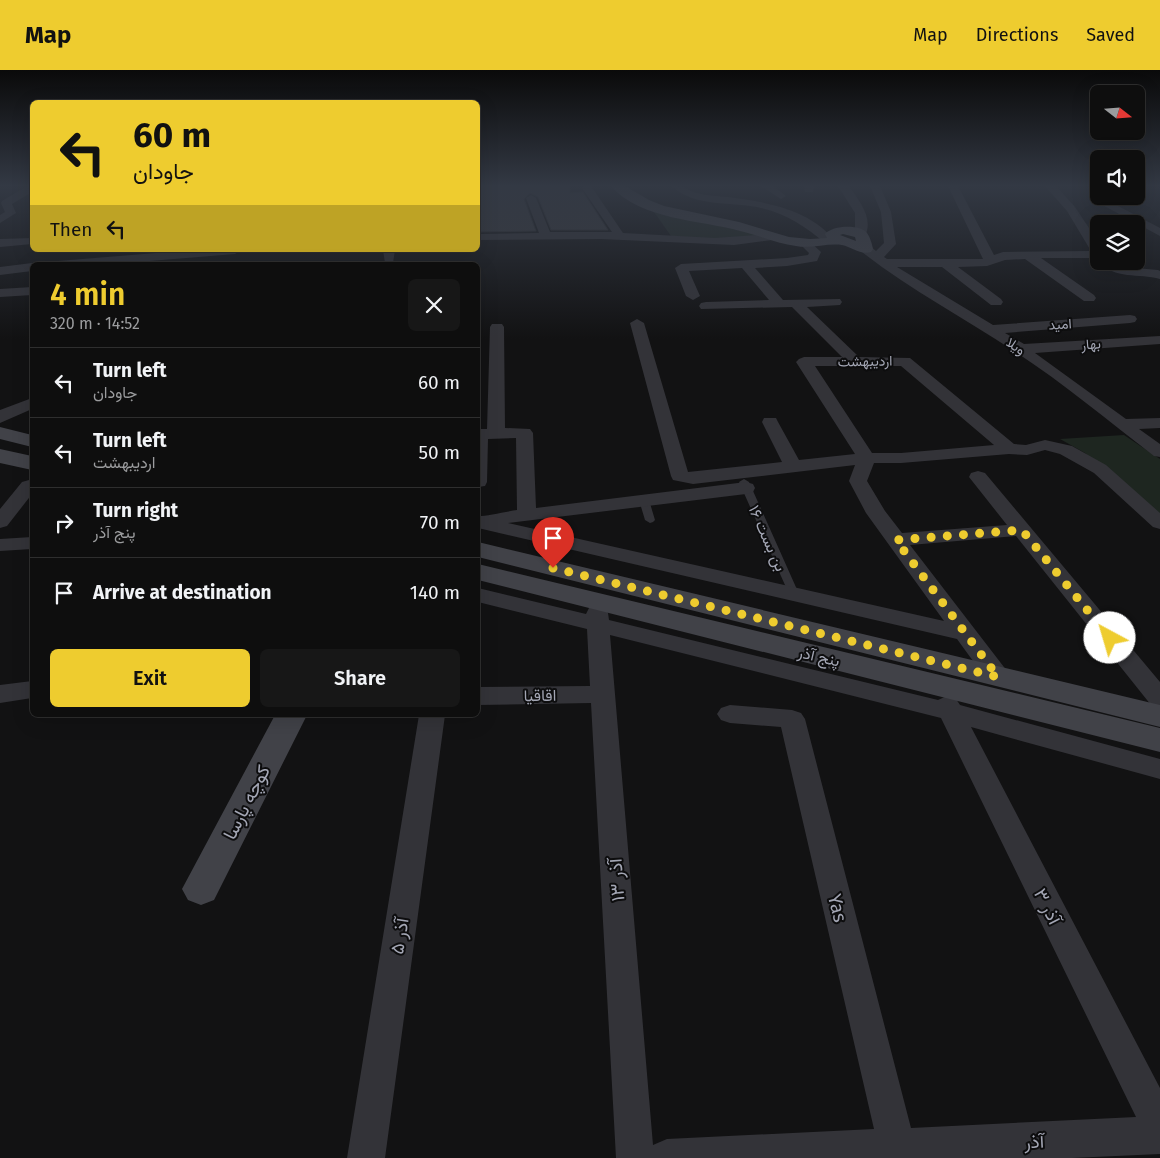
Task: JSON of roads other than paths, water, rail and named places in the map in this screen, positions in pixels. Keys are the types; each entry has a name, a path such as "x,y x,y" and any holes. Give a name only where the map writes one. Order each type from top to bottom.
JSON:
{"main road":[{"path":"772,237 805,243 835,241 875,257"},
{"path":"833,237 835,241"},
{"path":"863,237 875,257"},
{"path":"0,433 30,440"},
{"path":"0,456 30,463"},
{"name":"پنج آذر","path":"481,569 597,614 937,684 1160,740"},
{"name":"پنج آذر","path":"481,569 998,677 1160,716"},
{"name":"کوچه پارسا","path":"202,889 290,717"}],"street":[{"path":"480,238 520,237"},
{"path":"631,237 730,245 772,237"},
{"path":"828,237 835,241"},
{"path":"875,257 890,244 889,237"},
{"path":"978,237 990,260"},
{"path":"0,244 30,241"},
{"path":"693,296 681,268 813,258 815,252 805,243"},
{"path":"87,262 94,252"},
{"path":"87,262 204,252"},
{"path":"875,257 945,263 990,260 1004,256 1028,254 1090,253"},
{"path":"1028,254 1089,298"},
{"name":"ویلا","path":"875,257 1021,349 1160,452"},
{"path":"945,263 996,302"},
{"path":"746,264 780,304"},
{"path":"0,270 30,267"},
{"path":"1121,270 1125,272 1154,272 1160,275"},
{"path":"1139,283 1160,281"},
{"path":"0,293 30,291"},
{"path":"706,306 835,302"},
{"path":"796,303 854,360"},
{"name":"امید","path":"990,330 1130,319"},
{"path":"637,323 680,476 693,478 867,458 901,458 1009,449 1027,450 1045,445 1066,450 1100,469 1160,523"},
{"path":"496,433 497,327"},
{"name":"بهار","path":"1021,349 1159,340"},
{"name":"اردیبهشت","path":"867,458 804,362 854,360 905,361 1009,449"},
{"path":"0,418 30,404"},
{"path":"770,422 793,467"},
{"path":"1121,424 1160,423"},
{"path":"480,434 524,433 527,514"},
{"path":"867,458 858,481 876,513 998,677"},
{"path":"978,477 1160,699"},
{"path":"480,521 745,485"},
{"path":"0,522 30,486"},
{"path":"480,521 965,633"},
{"path":"896,540 1022,530"},
{"path":"0,544 30,542"},
{"path":"597,614 1160,770"},
{"name":"۱۳ آذر","path":"597,614 635,1158"},
{"name":"آذر ۳","path":"937,684 1160,1127"},
{"path":"0,694 30,690"},
{"name":"اقاقیا","path":"480,696 603,694"},
{"name":"Yas","path":"730,714 792,719 898,1153"},
{"name":"آذر ۵","path":"366,1158 432,717"},
{"name":"آذر","path":"667,1158 898,1153 1160,1135"}],"lane":[{"name":"بن بست ۱۶","path":"745,485 794,594"},
{"path":"644,500 650,520"}]}
